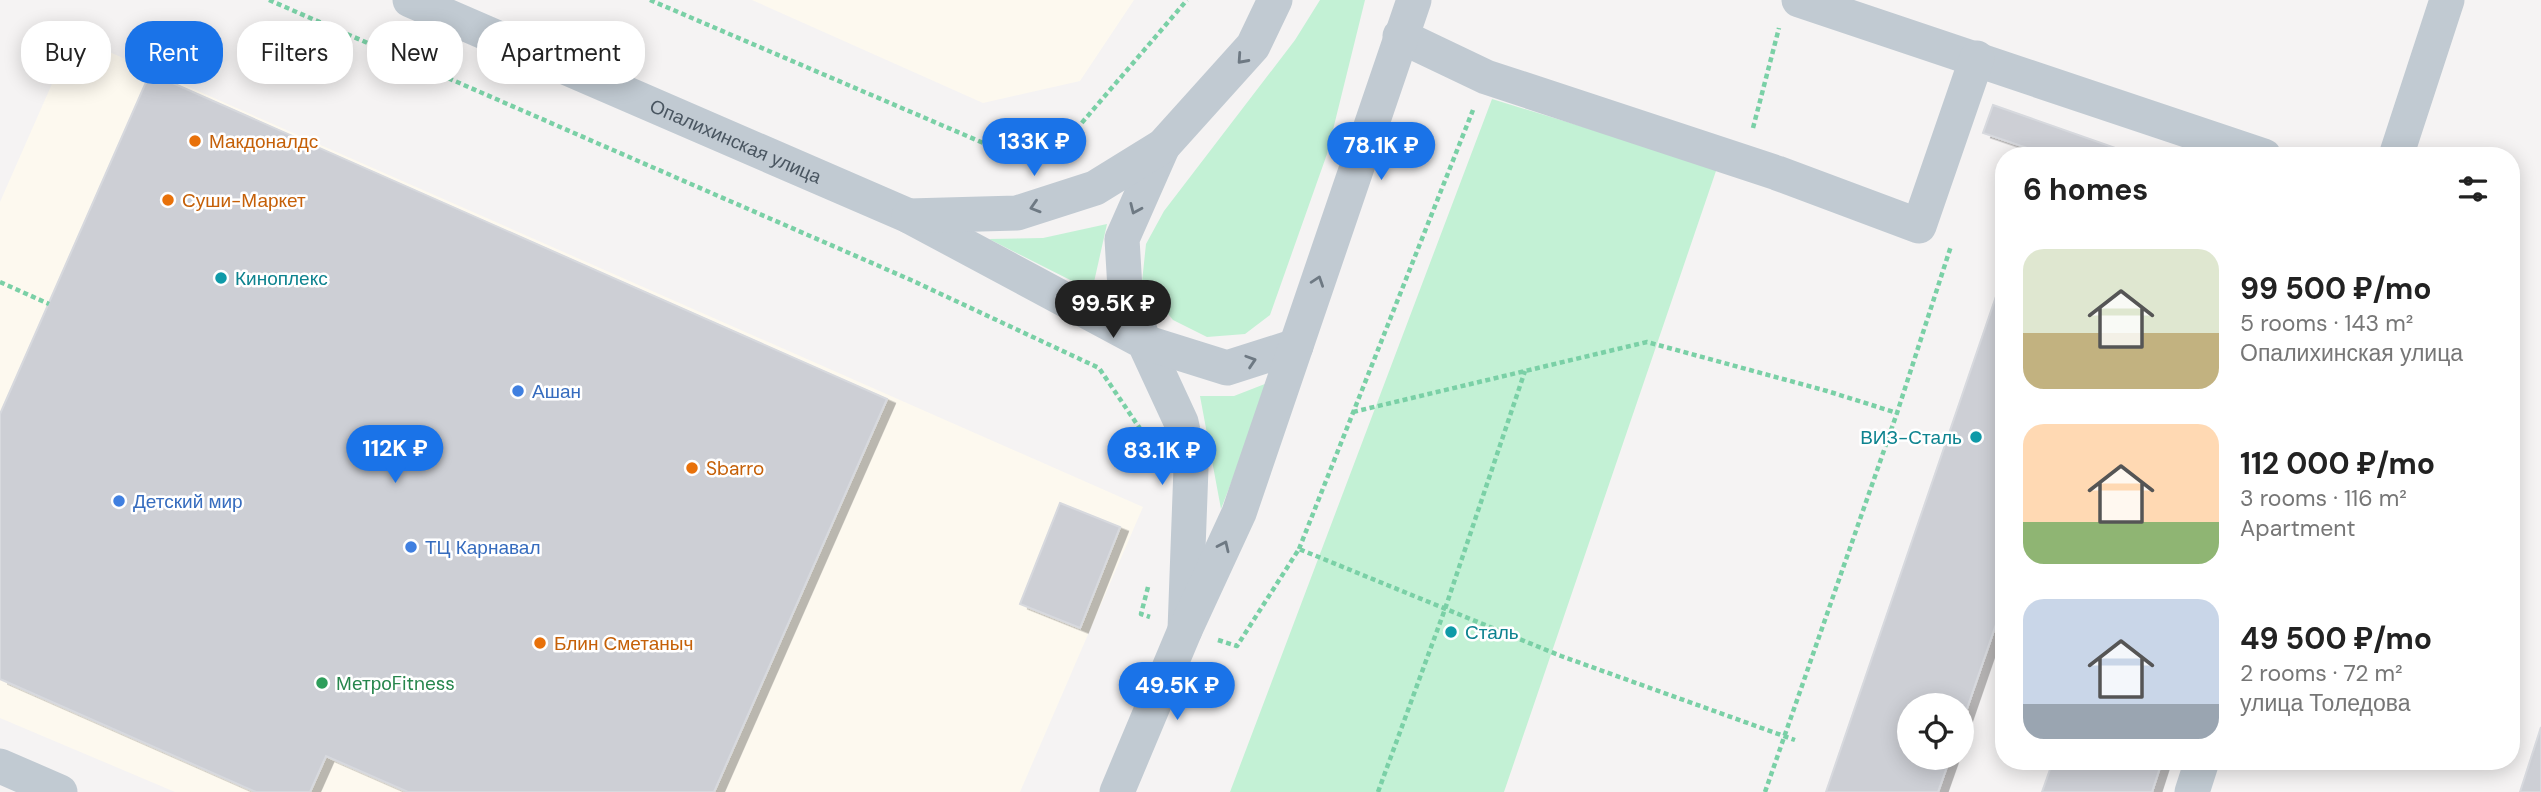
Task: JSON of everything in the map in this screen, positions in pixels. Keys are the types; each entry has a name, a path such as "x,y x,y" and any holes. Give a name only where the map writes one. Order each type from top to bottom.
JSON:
{"street":[{"name":"Опалихинская улица","path":"410,0 909,216 1144,342 1227,368 1296,346"},
{"path":"909,216 1017,213 1095,188 1163,146 1253,46 1275,0"},
{"path":"1117,792 1185,630 1239,513 1414,0"},
{"path":"2399,147 2446,0"},
{"path":"1789,14 1977,58 2238,147"},
{"path":"1400,36 1486,77 1744,162 1919,226 1977,58"},
{"path":"1163,146 1122,239 1125,289 1144,342 1181,422 1191,468 1185,630"},
{"path":"0,766 60,792"},
{"path":"2192,792 2199,770"}],"path":[{"path":"269,0 898,275 1099,368 1148,441"},
{"path":"650,0 1016,157 1062,146 1187,0"},
{"path":"1744,162 1789,14"},
{"path":"1152,574 1141,614 1237,646 1299,549 1486,77"},
{"path":"1765,792 1897,413 1955,234"},
{"path":"0,282 48,304"},
{"path":"1353,412 1647,342 1897,413"},
{"path":"1378,792 1445,609 1525,371"},
{"path":"1299,549 1561,656 1795,740"}],"shaded area":[{"path":"752,0 1134,0 1080,81 983,103"},
{"name":"ТЦ Карнавал","path":"111,53 125,59 125,84 182,84 1143,507 1020,792 175,792 0,718 0,202 52,84 111,84"}],"green space":[{"path":"1320,0 1365,0 1327,154 1270,315 1245,334 1207,337 1173,320 1142,282 1146,244 1164,211 1295,40"},
{"path":"1492,99 1717,168 1504,792 1230,792"},
{"path":"1107,224 1092,291 989,239 1043,238"},
{"path":"1270,382 1221,509 1200,396 1234,396"}],"building":[{"name":"ТЦ Карнавал","path":"145,84 175,84 887,399 714,792 408,792 326,756 310,792 256,792 0,679 0,414"},
{"path":"1993,105 2112,147 2024,147 1983,133"},
{"name":"ВИЗ-Сталь","path":"1995,299 1995,627 1972,693 1897,693 1897,770 1946,770 1938,792 1826,792"},
{"path":"1060,503 1120,527 1080,628 1020,604"},
{"path":"2541,727 2541,792 2520,792"},
{"path":"2050,770 2159,770 2152,792 2042,792"}],"place":[{"name":"Макдоналдс","path":"195,141"},
{"name":"Суши-Маркет","path":"168,200"},
{"name":"Киноплекс","path":"221,278"},
{"name":"Ашан","path":"518,391"},
{"name":"ВИЗ-Сталь","path":"1976,437"},
{"name":"Sbarro","path":"692,468"},
{"name":"Детский мир","path":"119,501"},
{"name":"ТЦ Карнавал","path":"411,547"},
{"name":"Сталь","path":"1451,632"},
{"name":"Блин Сметаныч","path":"540,643"},
{"name":"МетроFitness","path":"322,683"}]}
